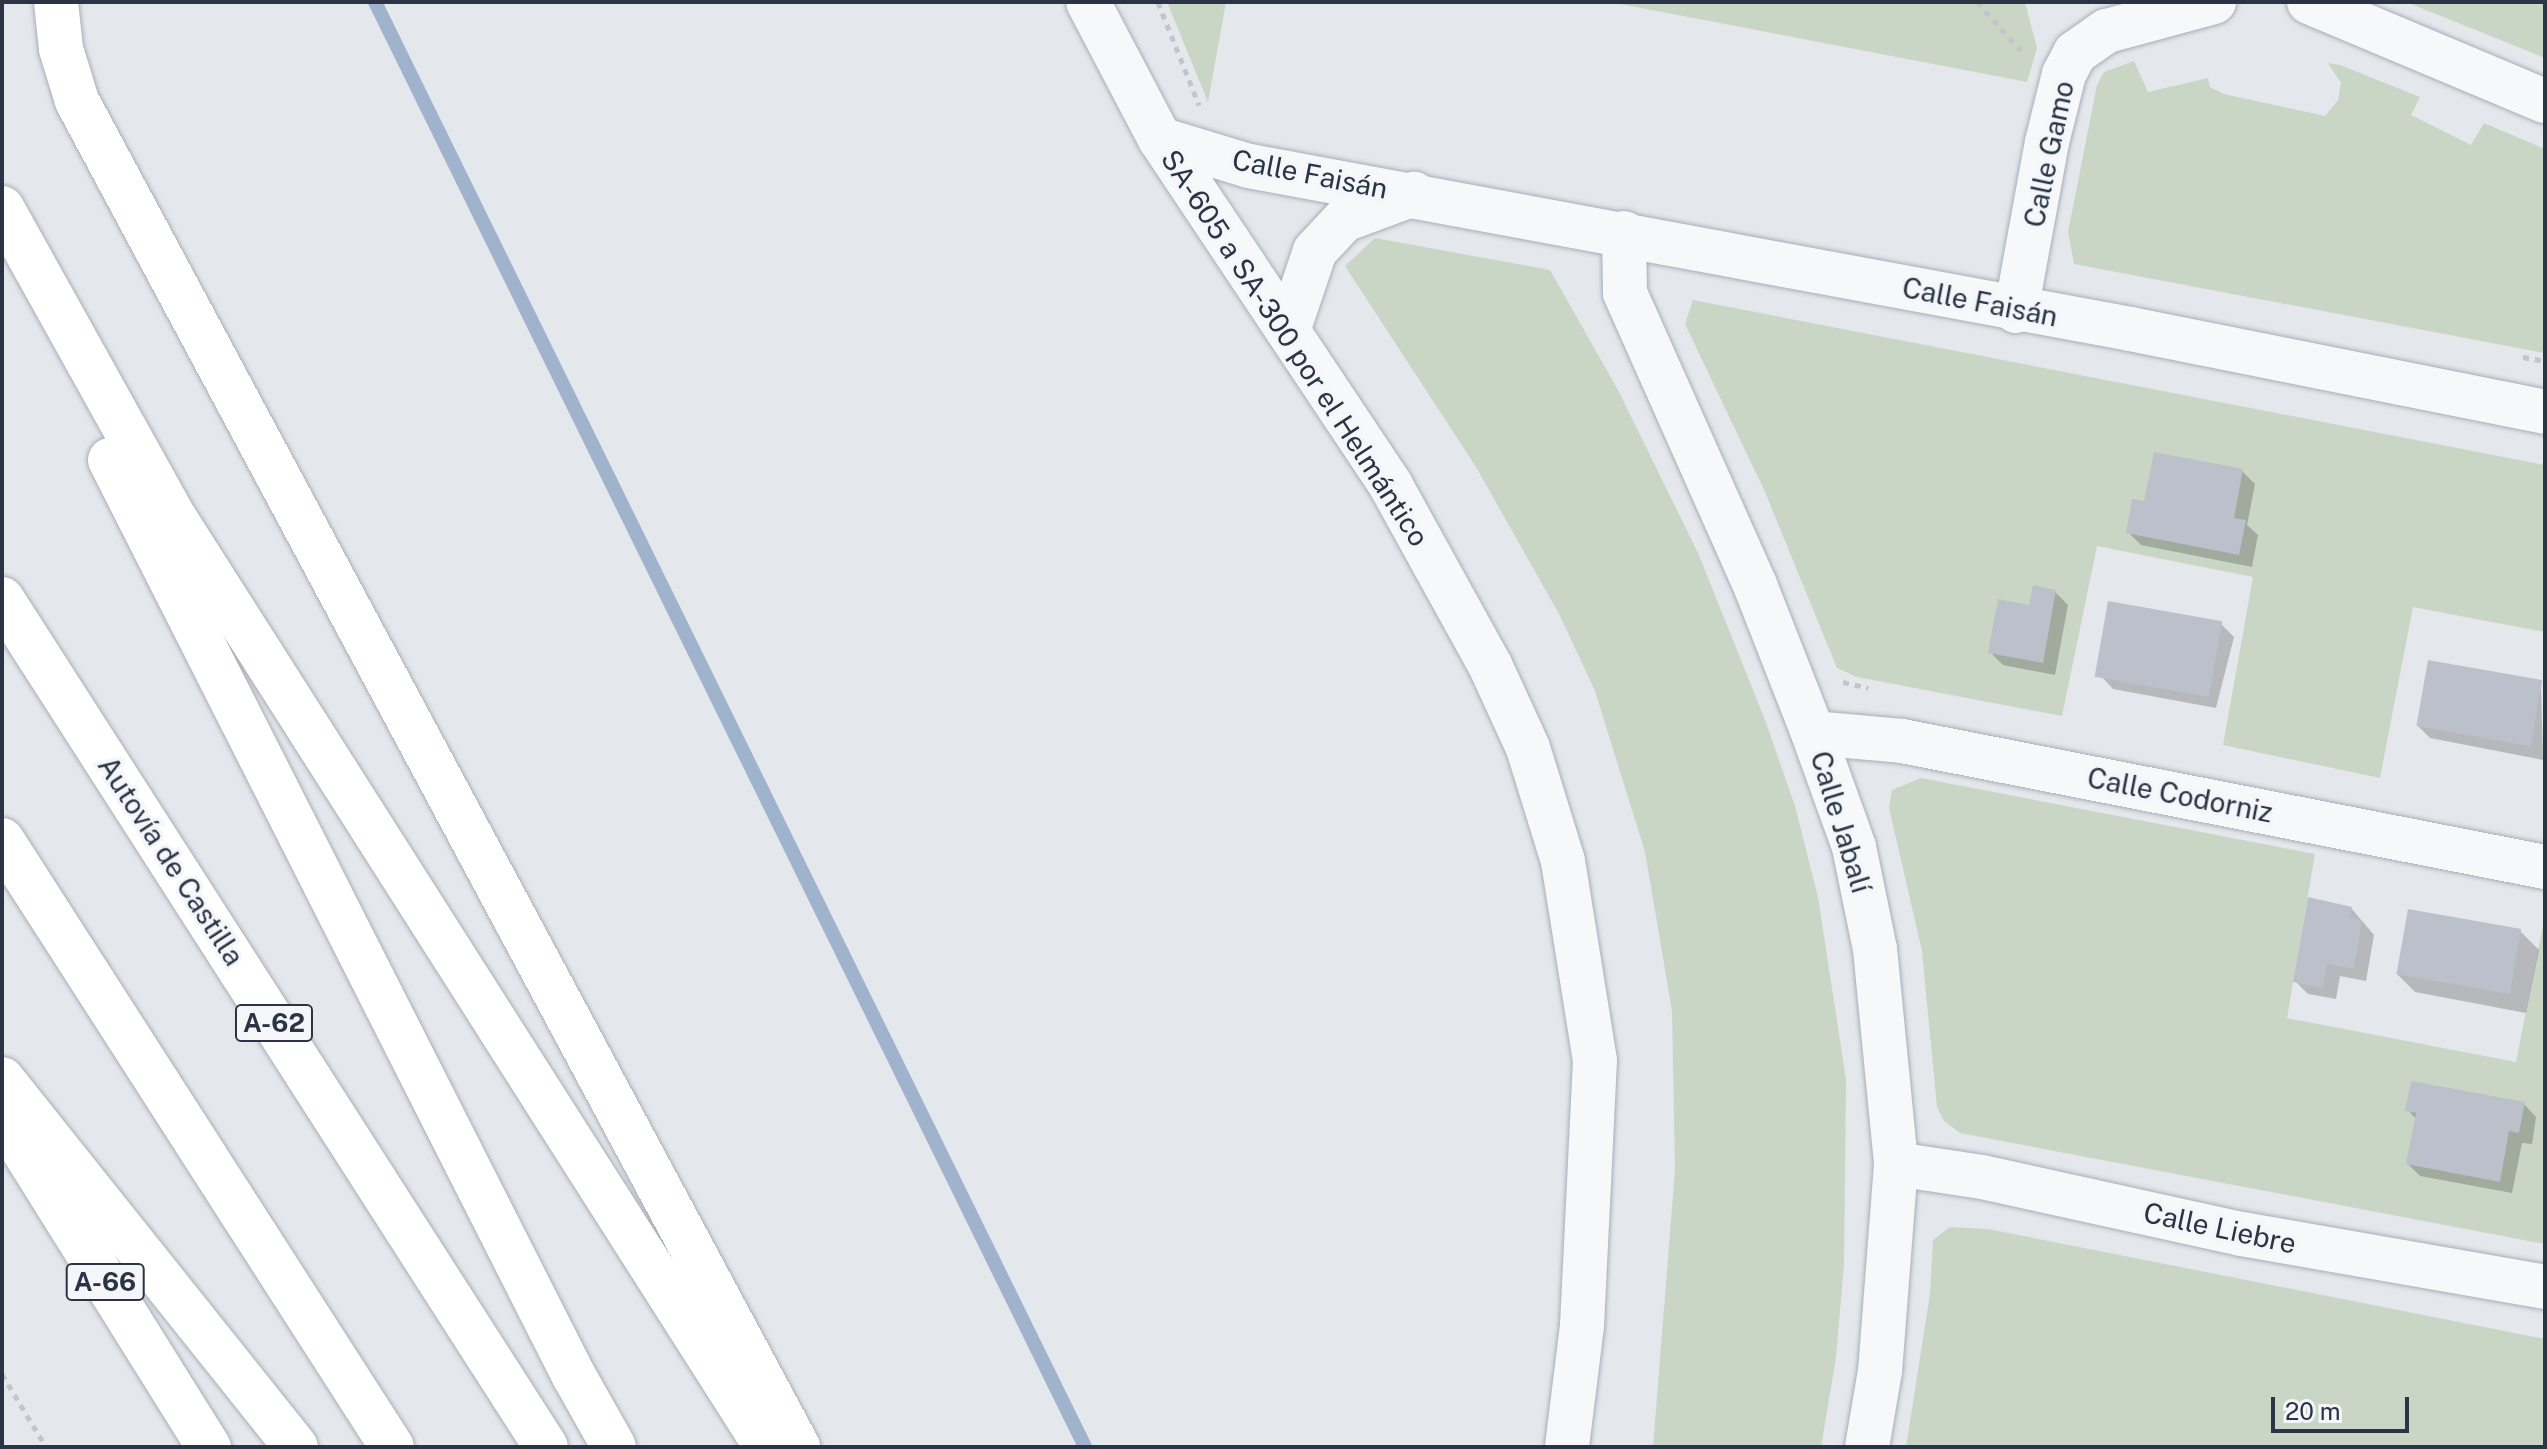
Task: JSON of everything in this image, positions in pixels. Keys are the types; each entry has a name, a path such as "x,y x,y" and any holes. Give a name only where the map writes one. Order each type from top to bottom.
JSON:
{"highway":[{"path":"56,2 61,49 77,101 798,1447"},
{"path":"2,208 21,248 176,520 766,1447"},
{"path":"21,248 77,395 566,1362 614,1447"},
{"name":"Autovía de Castilla","path":"2,599 546,1447"},
{"path":"2,840 392,1447"},
{"path":"2,1079 296,1447"},
{"name":"A-66","path":"2,1116 209,1447"}],"street":[{"name":"SA-605 a SA-300 por el Helmántico","path":"1088,2 1160,139 1391,486 1490,665 1528,748 1563,861 1595,1060 1582,1326 1567,1447"},
{"name":"Calle Gamo","path":"2016,311 2047,142 2064,74 2075,53 2107,31 2214,2"},
{"path":"2309,2 2545,101"},
{"name":"Calle Faisán","path":"1160,139 1249,166 1624,233 2545,412"},
{"name":"Calle Faisán","path":"1288,331 1315,251 1344,220 1414,194"},
{"name":"Calle Jabalí","path":"1624,233 1625,293 1755,585 1813,733 1854,847 1875,949 1896,1164 1880,1371 1867,1447"},
{"name":"Calle Codorniz","path":"1813,733 1902,741 2545,867"},
{"name":"Calle Liebre","path":"1896,1164 1982,1177 2242,1234 2545,1287"}],"path":[{"path":"1158,2 1197,91 1206,153"},
{"path":"1977,2 2027,58"},
{"path":"1832,676 1879,691"},
{"path":"2,1374 46,1447"}],"green space":[{"path":"1167,2 1226,2 1208,102"},
{"path":"1610,2 2025,2 2037,48 2027,82"},
{"path":"2406,2 2545,2 2545,58"},
{"path":"2134,61 2148,92 2208,78 2210,87 2224,94 2325,116 2338,100 2341,83 2328,63 2340,65 2420,97 2411,115 2471,145 2484,123 2545,149 2545,353 2074,264 2068,232 2097,85 2104,72"},
{"path":"1375,238 1550,270 1618,390 1698,553 1765,720 1795,806 1818,897 1846,1079 1844,1264 1836,1358 1821,1447 1653,1447 1675,1170 1672,1011 1645,852 1595,691 1559,614 1476,467 1345,266"},
{"path":"1693,300 2545,465 2545,632 2413,607 2380,778 2223,745 2253,577 2097,546 2062,716 1857,677 1837,668 1765,492 1685,324"},
{"path":"1921,778 2315,854 2287,1018 2516,1062 2545,916 2545,1244 1960,1133 1944,1121 1937,1107 1922,951 1889,808 1892,790"},
{"path":"1950,1227 1988,1229 2545,1339 2545,1447 1906,1447 1930,1294 1933,1240"}],"building":[{"path":"2154,452 2243,469 2234,518 2246,520 2239,555 2126,533 2132,499 2144,501"},
{"path":"2033,585 2056,590 2043,663 1988,653 1998,599 2029,605"},
{"path":"2108,601 2222,621 2209,697 2095,677"},
{"path":"2428,660 2542,680 2531,746 2416,726"},
{"path":"2308,897 2352,907 2350,917 2362,921 2354,969 2327,964 2323,988 2293,982"},
{"path":"2408,909 2521,929 2510,994 2397,974"},
{"path":"2411,1081 2525,1102 2519,1133 2509,1131 2500,1182 2406,1164 2416,1113 2405,1111"}],"waterway":[{"path":"375,2 1085,1447"}]}
